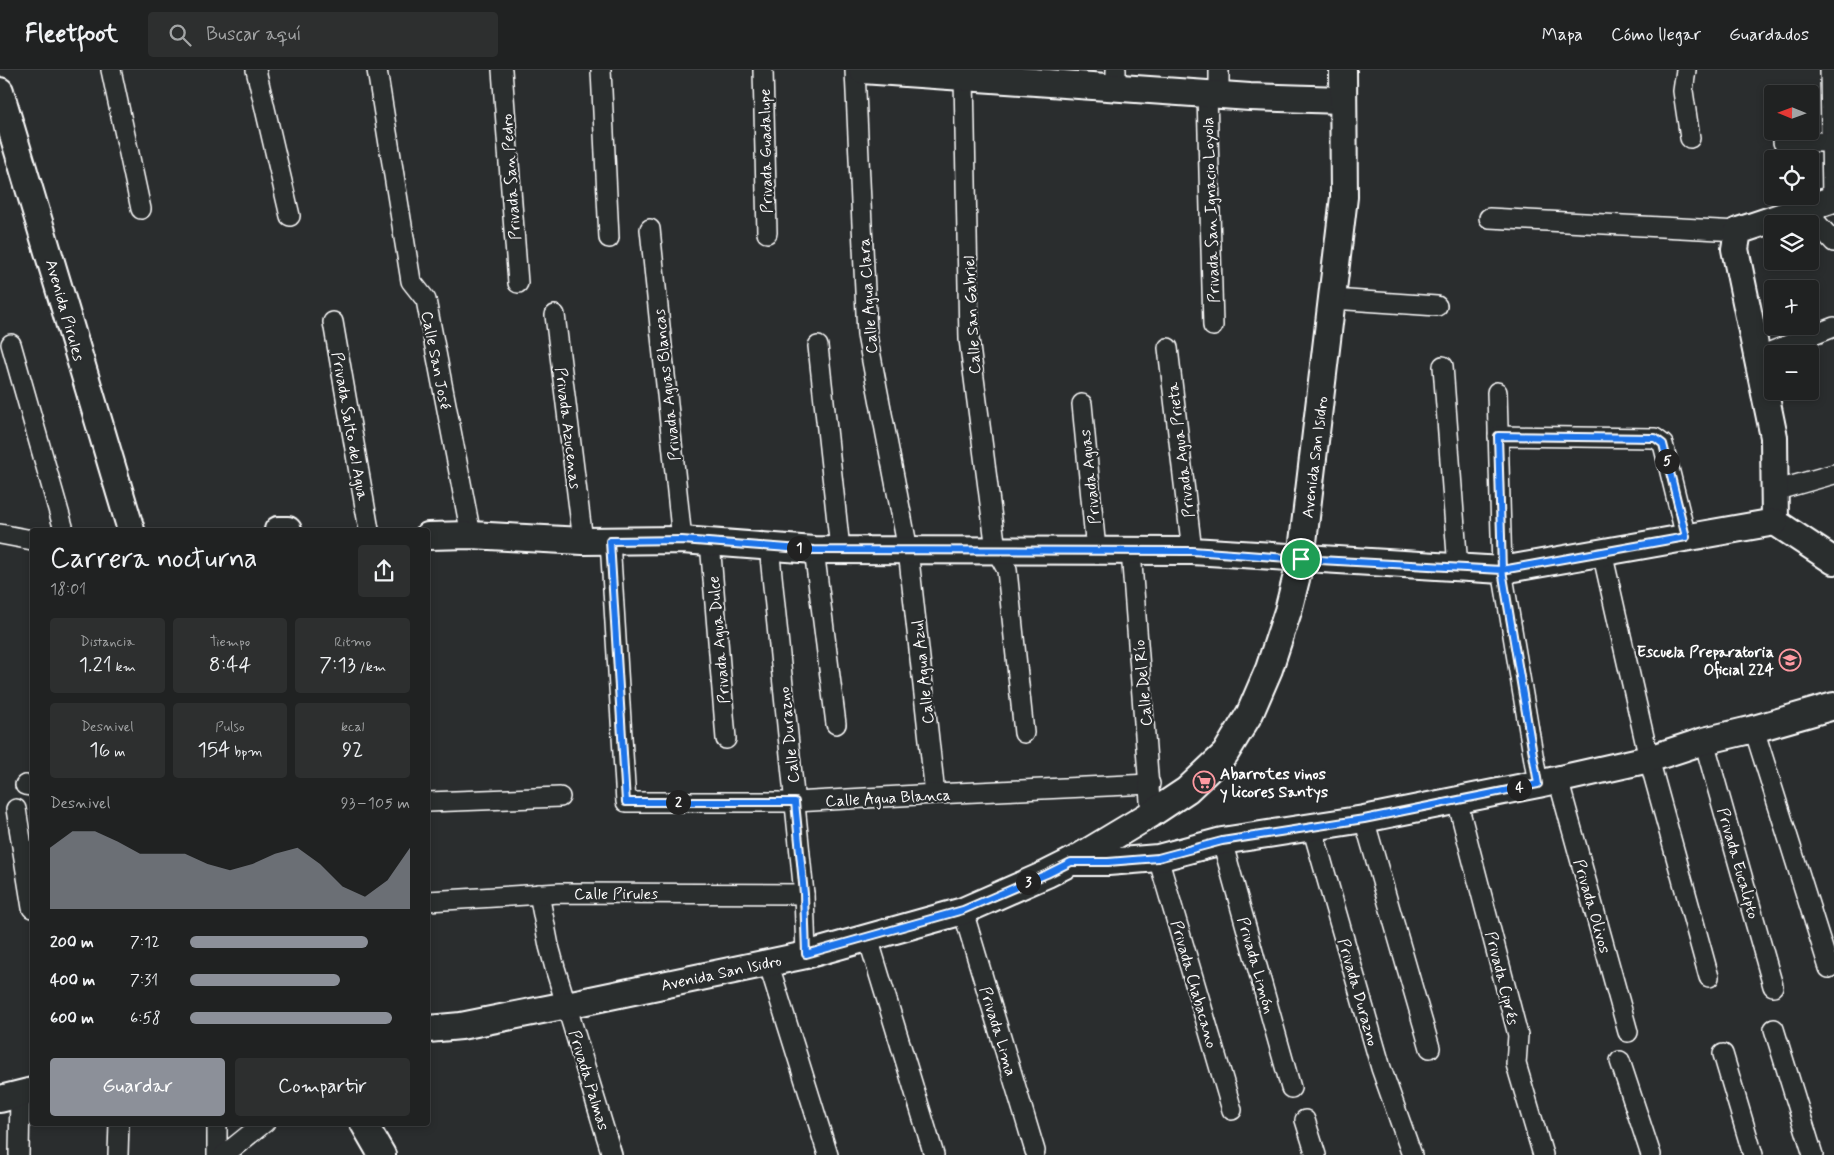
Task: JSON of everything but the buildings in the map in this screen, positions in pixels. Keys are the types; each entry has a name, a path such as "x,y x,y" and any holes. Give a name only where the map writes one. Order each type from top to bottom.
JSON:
{"main road":[{"path":"862,70 1116,79 1342,100"},
{"name":"Avenida San Isidro","path":"430,1029 461,1026 567,1005 806,954 963,910 1071,862 1187,790 1225,754 1250,713 1269,669 1288,611 1301,559 1344,197 1342,70"},
{"name":"Avenida Pirules","path":"0,91 130,528"},
{"path":"1775,522 1774,437 1735,249 1738,231 1833,200"},
{"path":"430,536 471,535 583,541 682,540 814,550 1192,551 1502,570 1775,522 1834,562"},
{"path":"1071,862 1108,862 1158,858 1222,841 1364,819 1548,782 1649,759 1704,741 1834,706"},
{"path":"365,1126 382,1155"}],"street":[{"path":"111,70 141,209"},
{"path":"256,70 290,216"},
{"name":"Calle San José","path":"377,70 411,281 426,300 471,535"},
{"name":"Privada San Pedro","path":"502,70 518,283"},
{"path":"601,70 609,238"},
{"name":"Privada Guadalupe","path":"763,70 767,233"},
{"name":"Calle Agua Clara","path":"855,70 867,335 908,550"},
{"path":"1686,70 1683,91 1690,138"},
{"path":"1830,70 1833,200"},
{"name":"Calle San Gabriel","path":"976,75 969,339 996,550 1007,570 1024,733"},
{"name":"Privada San Ignacio Loyola","path":"1213,326 1215,87"},
{"path":"1783,142 1831,142"},
{"path":"1804,209 1834,242"},
{"path":"1488,218 1738,231"},
{"name":"Privada Aguas Blancas","path":"650,229 682,540"},
{"path":"1333,299 1437,306"},
{"name":"Privada Azucenas","path":"554,315 583,541"},
{"name":"Privada Salto del Agua","path":"333,322 369,528"},
{"path":"1757,357 1834,327"},
{"path":"10,344 63,528"},
{"path":"818,346 840,549"},
{"name":"Privada Agua Prieta","path":"1168,348 1192,551"},
{"path":"1443,366 1458,568"},
{"name":"Privada Olivos","path":"1497,392 1502,570 1548,782 1628,1032"},
{"name":"Privada Aguas","path":"1082,404 1096,550"},
{"path":"1498,436 1655,438 1663,444 1686,537"},
{"path":"1774,491 1834,474"},
{"path":"0,534 30,540"},
{"name":"Calle Agua Blanca","path":"610,541 626,802 795,802 1150,784"},
{"name":"Privada Agua Dulce","path":"710,542 726,739"},
{"name":"Calle Durazno","path":"769,546 804,894 806,954"},
{"path":"814,550 836,724"},
{"name":"Calle Agua Azul","path":"908,550 935,794"},
{"name":"Calle Del Río","path":"1131,551 1151,814"},
{"path":"1602,552 1649,759 1709,977"},
{"path":"1754,729 1829,968"},
{"name":"Privada Eucalipto","path":"1704,741 1773,986"},
{"path":"430,802 560,796"},
{"name":"Privada Ciprés","path":"1458,800 1518,1035 1516,1064 1544,1155"},
{"path":"16,809 30,896"},
{"path":"1364,819 1430,1048"},
{"name":"Privada Durazno","path":"1312,827 1381,1068 1412,1155"},
{"name":"Privada Limón","path":"1222,841 1291,1088"},
{"name":"Privada Chabacano","path":"1158,858 1232,1110"},
{"name":"Calle Pirules","path":"430,901 539,894 804,894"},
{"name":"Privada Palmas","path":"539,894 549,946 612,1155"},
{"name":"Privada Lima","path":"963,910 1035,1151"},
{"path":"868,938 934,1155"},
{"path":"768,962 828,1155"},
{"path":"1774,1029 1813,1155"},
{"path":"1723,1054 1753,1155"},
{"path":"1620,1062 1651,1155"},
{"path":"18,1094 19,1155"},
{"path":"1305,1120 1316,1155"},
{"path":"118,1155 119,1126"},
{"path":"217,1126 217,1155"},
{"path":"224,1155 260,1126"}],"place":[{"name":"Escuela Preparatoria Oficial 224","path":"1790,660"},
{"name":"Abarrotes vinos y licores Santys","path":"1204,782"}],"route":[{"path":"1301,559 1192,551 814,550 682,540 610,541 626,802 795,802 804,894 806,954 963,910 1071,862 1108,862 1158,858 1222,841 1364,819 1538,784 1502,570 1686,537 1663,444 1655,438 1498,436 1502,570 1301,559"}]}
